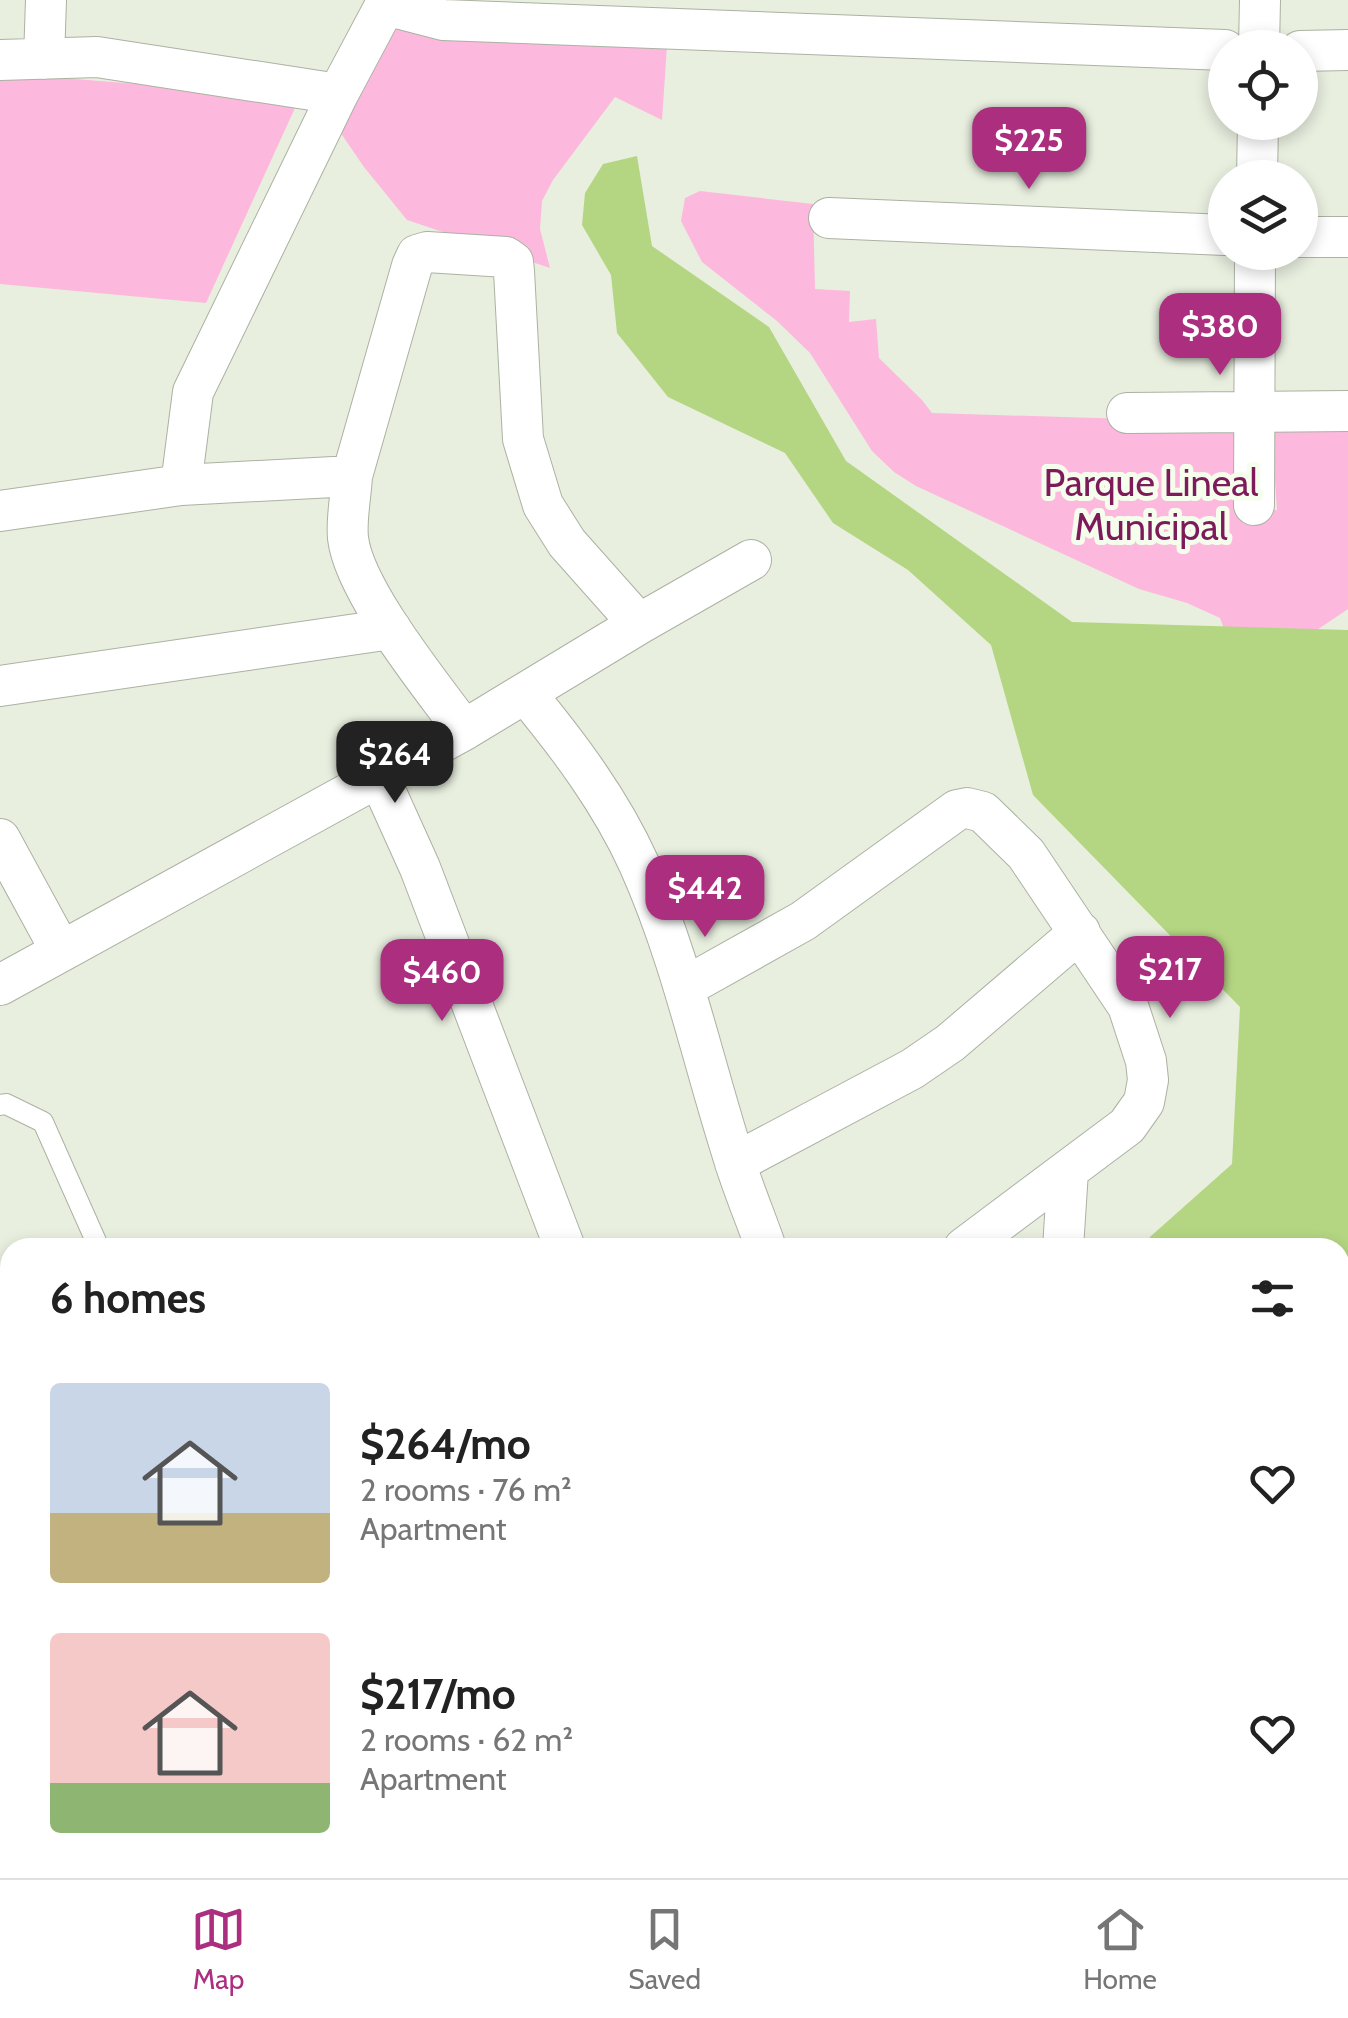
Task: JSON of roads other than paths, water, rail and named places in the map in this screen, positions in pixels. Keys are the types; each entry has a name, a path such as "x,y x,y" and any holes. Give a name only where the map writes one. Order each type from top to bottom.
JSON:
{"street":[{"path":"44,58 46,0"},
{"path":"1260,0 1260,30"},
{"path":"181,485 193,392 386,2 443,20 1208,49"},
{"path":"1318,51 1348,50"},
{"path":"0,60 97,58 338,94"},
{"path":"829,218 1208,234"},
{"path":"1318,237 1348,238"},
{"path":"464,730 391,629 357,570 348,538 352,476 417,255 427,252 506,257 513,262 524,439 542,505 567,543 639,624"},
{"path":"1254,505 1256,270"},
{"path":"1127,413 1348,411"},
{"path":"0,511 181,485 352,476"},
{"path":"0,985 464,730 752,560"},
{"path":"0,686 391,629"},
{"path":"526,694 574,752 639,864 685,987 735,1163 762,1238"},
{"path":"378,775 420,868 562,1238"},
{"path":"685,987 803,921 958,810 983,812 1026,854 1128,1006 1146,1061 1148,1080 1144,1102 1127,1126 978,1238"},
{"path":"0,839 60,951"},
{"path":"735,1163 912,1069 950,1043 1080,932"},
{"path":"1064,1238 1068,1171"}],"lane":[{"path":"0,1105 6,1104 43,1122 95,1238"}],"park label":[{"name":"Parque Lineal Municipal","path":"1151,504"}]}
